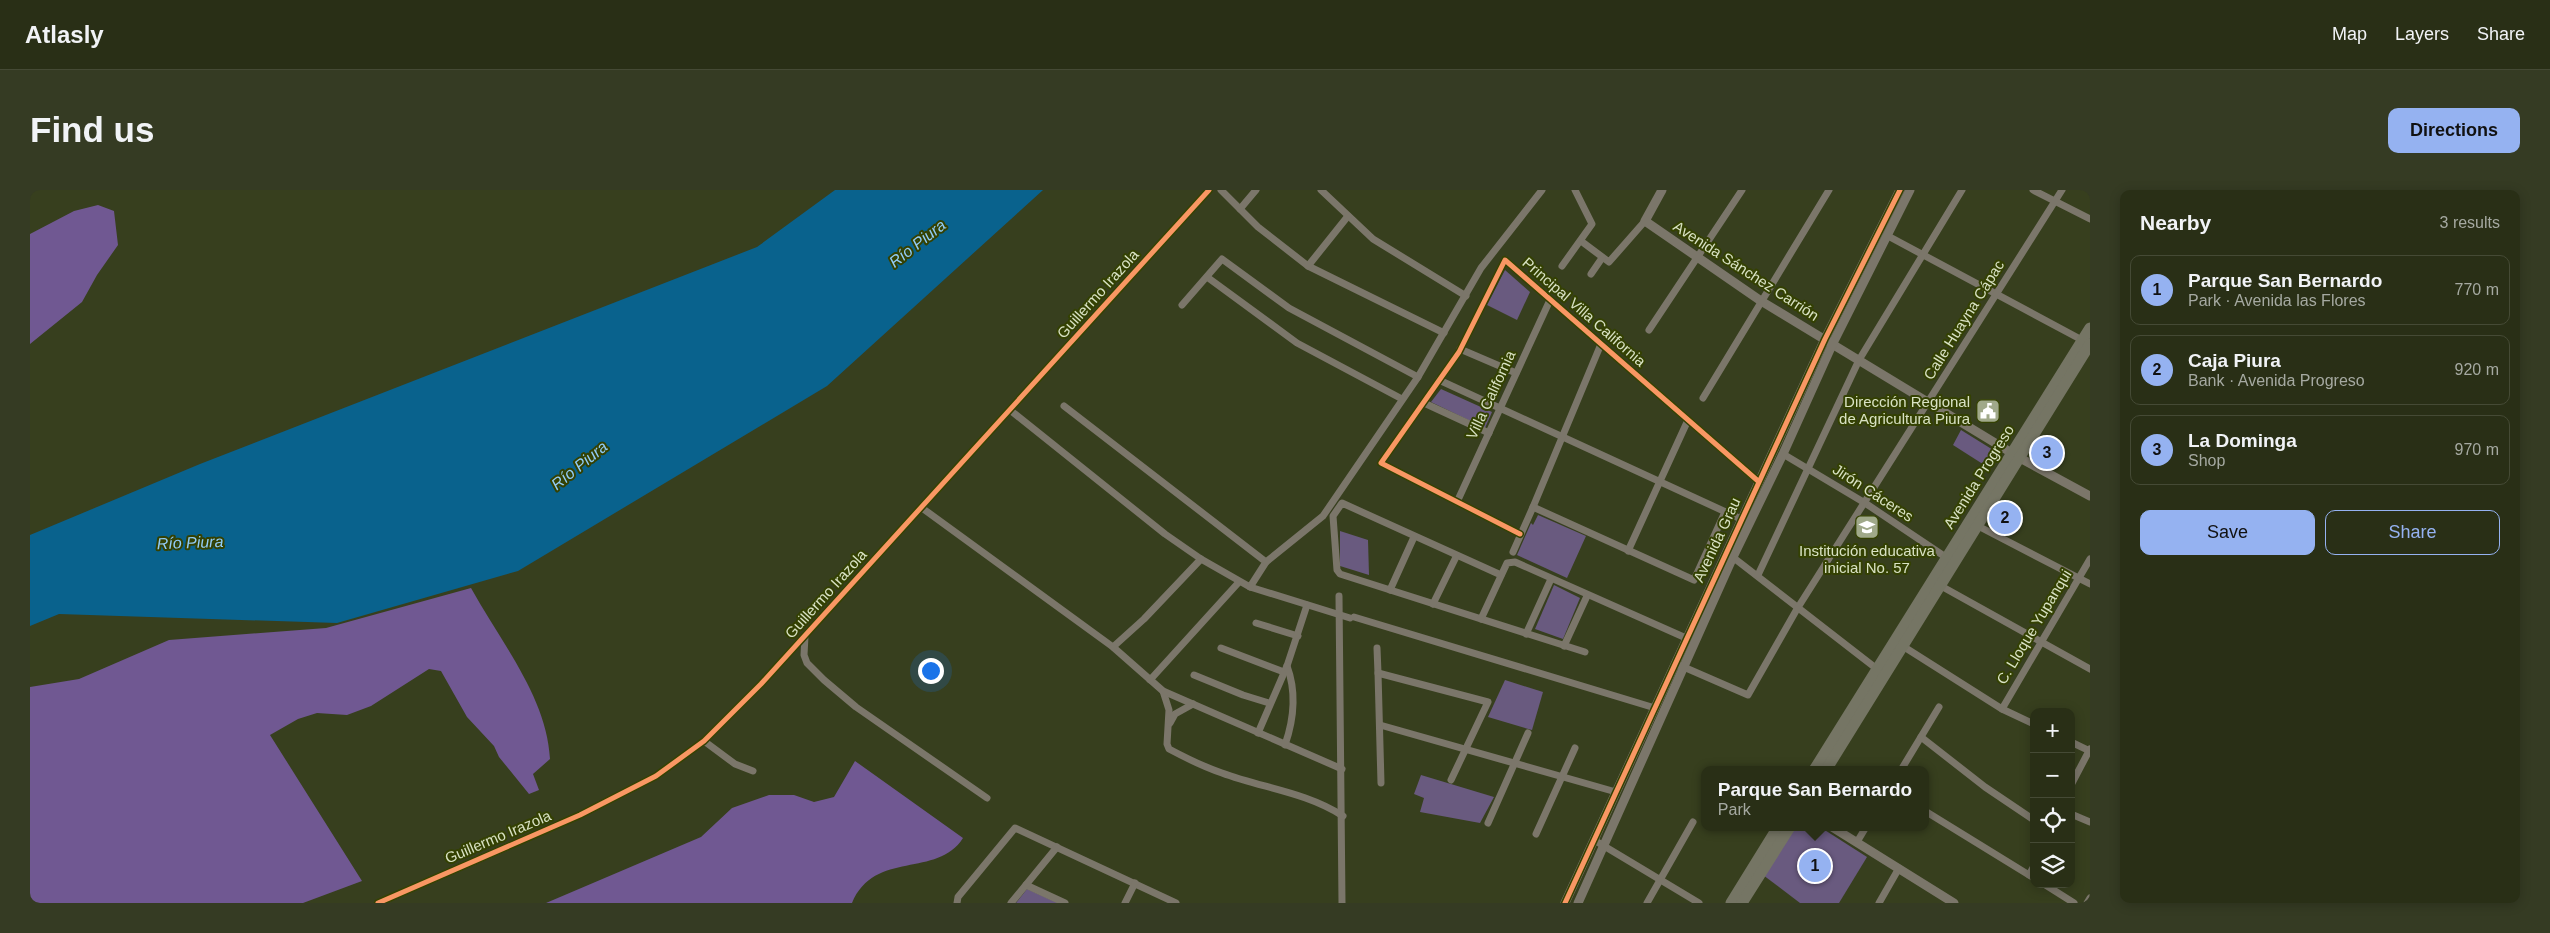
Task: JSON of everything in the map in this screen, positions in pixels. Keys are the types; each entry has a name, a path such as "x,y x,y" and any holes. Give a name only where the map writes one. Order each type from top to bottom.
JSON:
{"main road":[{"name":"Avenida Progreso","path":"1828,766 1947,558 2016,456 2086,342 2090,328"},
{"name":"Avenida Progreso","path":"1816,766 1877,669 1899,643 1941,586 1978,526 2016,456"},
{"path":"1730,903 1775,831"},
{"path":"1742,903 1787,831"}],"street":[{"name":"Guillermo Irazola","path":"378,903 626,793 656,776 704,741 922,508 1209,190"},
{"path":"1221,190 1240,209 1308,266 1444,333"},
{"path":"1240,209 1256,190"},
{"path":"1321,190 1373,239 1466,296"},
{"path":"1250,587 1266,562 1323,516 1418,377 1481,268 1542,190"},
{"path":"1562,266 1592,224 1575,190"},
{"path":"1591,274 1645,221 1662,190"},
{"path":"1649,330 1742,190"},
{"path":"1703,398 1829,190"},
{"name":"Avenida Grau","path":"1578,903 1678,665 1729,554 1741,519 1758,481 1829,341 1900,190"},
{"name":"Avenida Grau","path":"1564,903 1655,708 1678,665 1686,638 1783,454 1829,341 1888,236 1910,190"},
{"path":"1758,575 1859,360 1962,190"},
{"path":"2033,190 2090,219"},
{"name":"Calle Huayna Cápac","path":"1678,665 1748,695 1797,609 2062,190"},
{"path":"1308,266 1348,216"},
{"name":"Avenida Sánchez Carrión","path":"1645,221 1761,301 2016,456 2090,496"},
{"path":"1888,236 2086,342"},
{"path":"1581,241 1606,260"},
{"path":"1182,305 1222,259 1289,308 1418,377"},
{"name":"Principal Villa California","path":"1457,502 1381,463 1460,349 1505,260 1758,481"},
{"path":"1207,277 1281,332 1402,399"},
{"name":"Villa California","path":"1457,502 1550,300"},
{"path":"1512,552 1533,507 1601,344"},
{"path":"1460,349 1516,373"},
{"path":"1440,380 1659,483 1741,519"},
{"path":"1424,403 1489,433"},
{"path":"1064,406 1266,562"},
{"path":"1010,410 1165,534 1239,582 1339,616 1352,618 1655,708"},
{"path":"1628,550 1688,420"},
{"name":"Jirón Cáceres","path":"1783,454 1865,503 1947,558"},
{"path":"1457,502 1520,534"},
{"path":"1501,575 1456,557 1342,503 1333,516 1338,572 1585,652"},
{"path":"1533,507 1694,580 1725,512"},
{"path":"922,508 1112,647 1163,691 1285,746 1342,769"},
{"path":"1978,526 2090,584"},
{"path":"1390,590 1414,537"},
{"path":"1729,554 1758,575 1797,609 1877,669"},
{"path":"1434,604 1456,557"},
{"path":"1112,647 1144,619 1201,559"},
{"name":"C. Lloque Yupanqui","path":"2002,709 2090,559"},
{"path":"1481,619 1507,563 1515,562 1587,596 1686,638"},
{"path":"1526,634 1551,579"},
{"path":"1150,680 1239,582"},
{"path":"1941,586 2090,669"},
{"path":"1339,596 1342,903"},
{"path":"1564,646 1587,596"},
{"path":"1258,733 1269,703 1286,669 1307,605"},
{"path":"1256,623 1298,636"},
{"path":"805,635 804,655 824,680 856,707 987,798"},
{"path":"1899,643 2002,709 2030,722"},
{"path":"1221,648 1286,669"},
{"path":"1378,648 1381,783"},
{"path":"1285,746 1293,714 1294,699 1286,669"},
{"path":"1378,673 1488,702 1451,780"},
{"path":"1194,675 1243,695 1269,703"},
{"path":"1163,691 1169,710 1170,723 1167,744 1169,748 1222,773 1316,802 1342,816"},
{"path":"1170,723 1175,714 1193,704"},
{"path":"1904,766 1939,707"},
{"path":"1380,725 1616,792"},
{"path":"1488,823 1528,733"},
{"path":"1921,737 1985,787 2030,817"},
{"path":"704,741 735,764 753,771"},
{"path":"2075,744 2090,750 2075,778"},
{"path":"1536,834 1575,748"},
{"path":"1929,813 2030,875"},
{"path":"2075,816 2090,822"},
{"path":"1647,903 1693,822"},
{"path":"957,901 1014,828 1135,883 1174,903"},
{"path":"1839,831 1954,903"},
{"path":"1857,842 1864,831"},
{"path":"1594,840 1699,903"},
{"path":"1011,903 1057,847"},
{"path":"1879,903 1899,868"},
{"path":"1125,903 1135,883"},
{"path":"1026,885 1065,903"},
{"path":"2050,888 2074,903"},
{"path":"2087,903 2090,898"}],"shaded area":[{"path":"98,205 114,211 118,245 97,275 82,302 30,344 30,234 74,211"},
{"path":"1505,270 1530,292 1517,320 1487,305"},
{"path":"1441,389 1492,412 1485,428 1431,402"},
{"path":"1961,430 1998,453 1989,468 1953,445"},
{"path":"1538,515 1586,536 1567,578 1517,555 1531,523 1533,525"},
{"path":"1340,531 1368,540 1369,575 1340,566"},
{"path":"1554,585 1580,598 1563,639 1535,629"},
{"path":"471,588 520,670 540,714 547,736 550,759 533,774 539,790 529,794 499,757 494,746 467,717 441,671 429,669 371,706 347,715 317,713 298,719 270,735 362,881 303,903 30,903 30,687 79,679 169,640 326,628"},
{"path":"1505,680 1543,692 1532,730 1488,717"},
{"path":"855,761 963,838 952,850 938,858 890,870 875,876 862,886 852,903 546,903 701,837 732,808 769,795 794,795 814,802 834,797"},
{"path":"1421,775 1494,797 1480,823 1420,812 1424,798 1414,794"},
{"path":"1791,831 1826,831 1867,857 1839,903 1800,903 1763,875"},
{"path":"1027,889 1058,903 1016,903"}],"water":[{"name":"Río Piura","path":"835,190 1043,190 827,386 518,571 337,623 59,614 30,626 30,535 200,464 757,247"}],"cycle path":[{"path":"378,903 580,815 656,776 704,741 761,684 1209,190"},
{"path":"1565,903 1825,339 1900,190"},
{"path":"1520,534 1381,463 1459,352 1505,260 1758,481"}],"place":[{"name":"Dirección Regional de Agricultura Piura","path":"1988,411"},
{"name":"La Dominga","path":"2047,453"},
{"name":"Caja Piura","path":"2005,518"},
{"name":"Institución educativa inicial No. 57","path":"1867,527"},
{"name":"Parque San Bernardo","path":"1815,866"}]}
